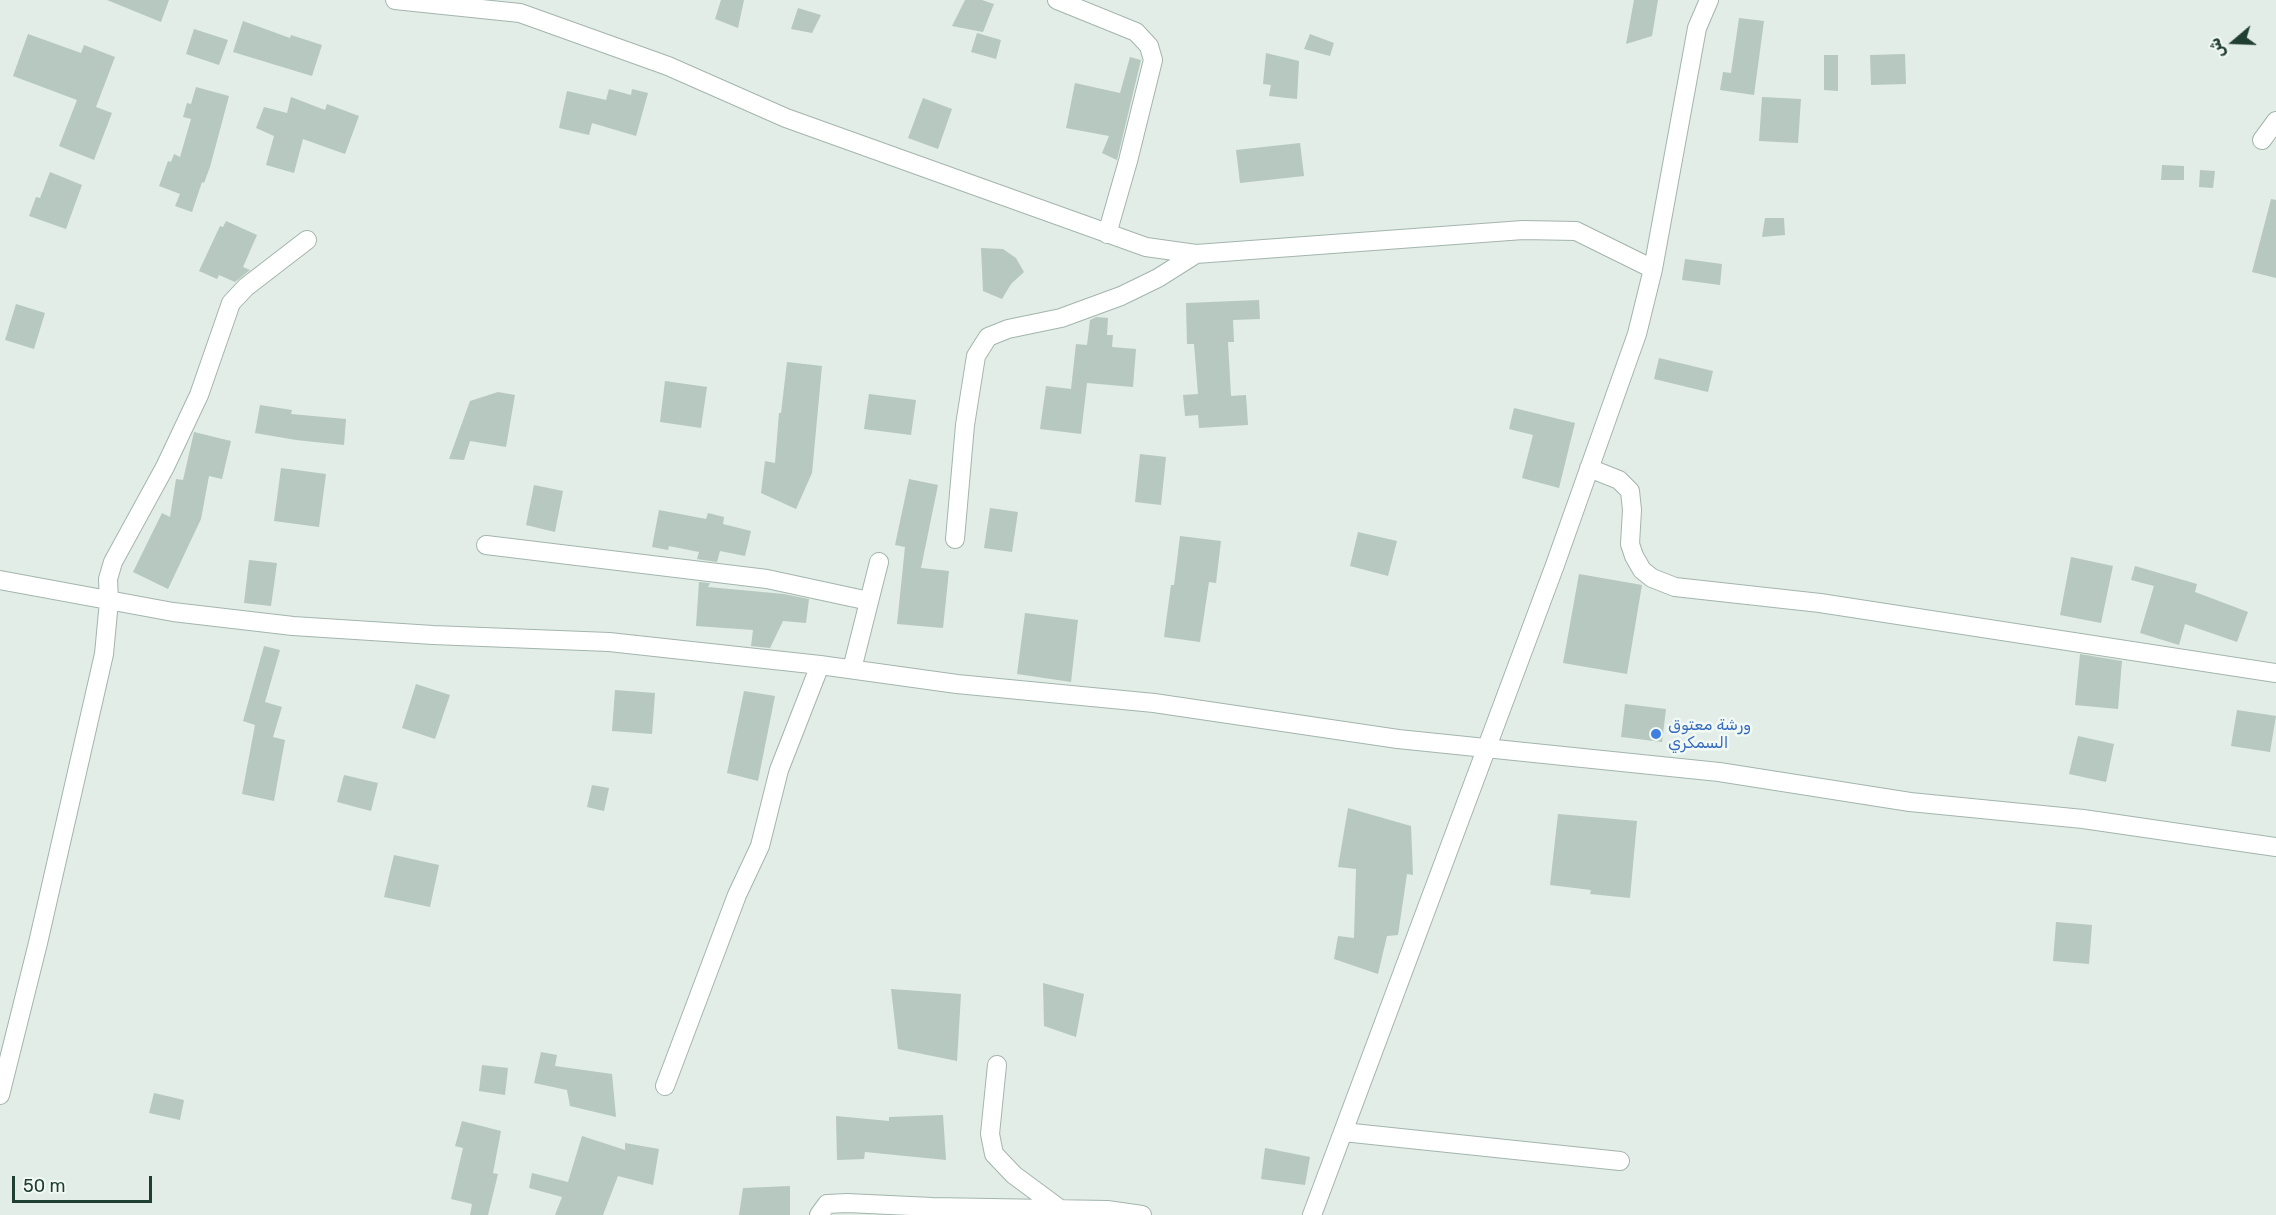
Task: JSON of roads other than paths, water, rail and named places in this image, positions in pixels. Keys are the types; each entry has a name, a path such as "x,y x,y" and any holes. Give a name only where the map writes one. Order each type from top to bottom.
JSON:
{"street":[{"path":"394,0 522,7 786,117 1146,247 1196,254 1523,230 1576,231 1653,269"},
{"path":"1058,0 1136,32 1149,46 1153,60 1128,162 1107,234"},
{"path":"1312,1215 1487,748 1637,334 1653,269 1697,28 1708,0"},
{"path":"2262,140 2276,121"},
{"path":"0,1095 38,943 104,654 109,601 108,579 113,562 165,467 199,396 231,303 246,287 307,240"},
{"path":"955,539 965,425 976,356 988,337 1008,328 1061,318 1121,296 1158,278 1196,254"},
{"path":"1589,468 1619,480 1630,491 1632,510 1630,544 1634,556 1642,570 1652,578 1675,587 1820,603 2276,673"},
{"path":"486,545 767,579 869,601"},
{"path":"852,669 879,561"},
{"path":"0,580 173,612 293,626 433,635 609,642 820,664 957,684 1154,703 1398,739 1719,772 1910,802 2083,819 2276,847"},
{"path":"665,1086 737,895 760,846 779,770 820,664"},
{"path":"997,1065 990,1134 994,1154 1014,1175 1060,1209"},
{"path":"1343,1132 1620,1161"},
{"path":"819,1215 827,1204 847,1203 1107,1210 1142,1215"}],"place":[{"name":"ورشة معتوق السمكري","path":"1656,734"}]}
